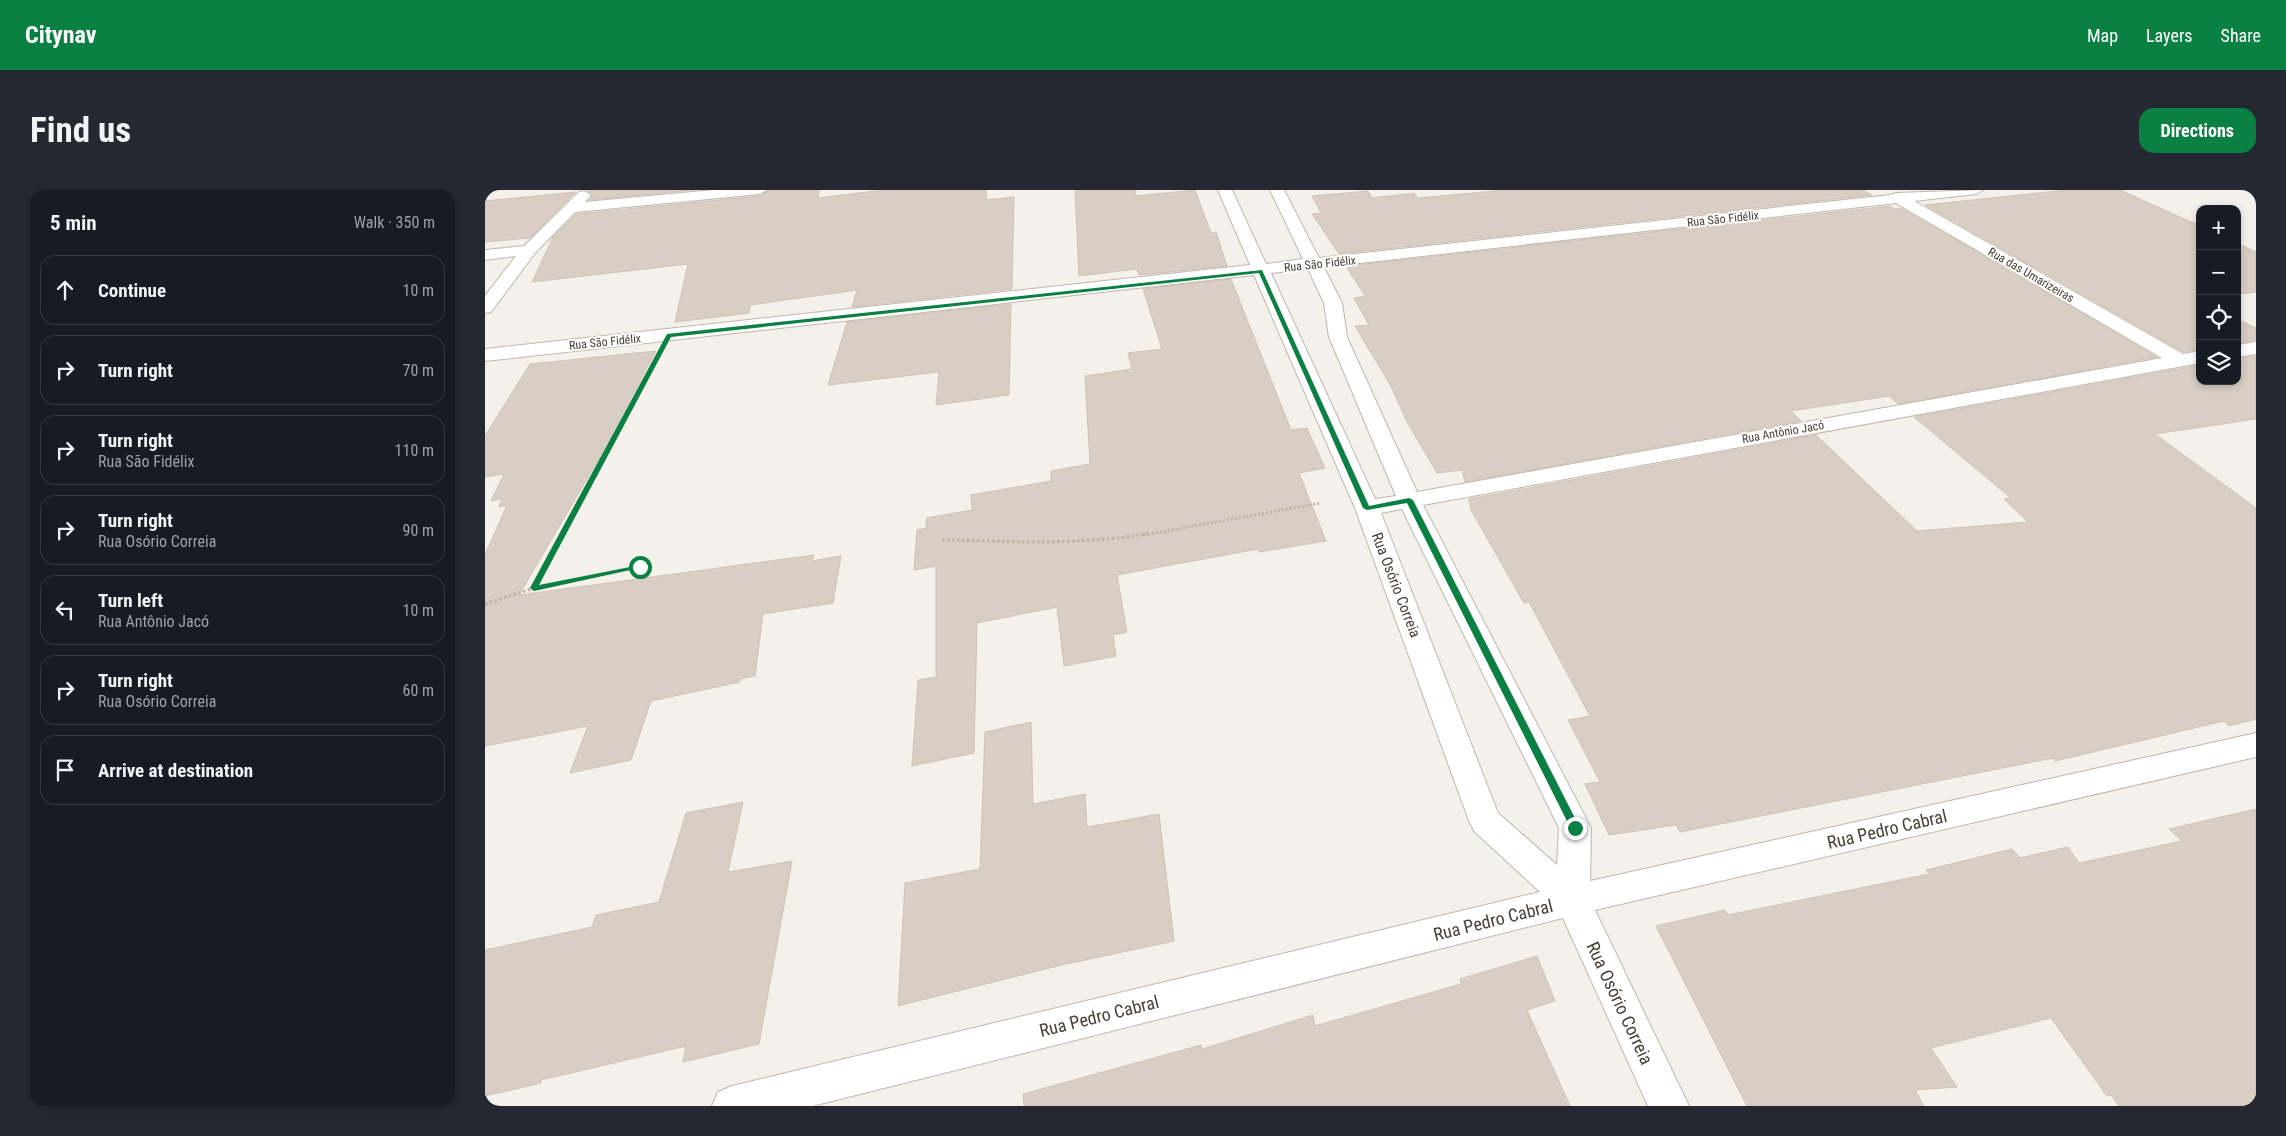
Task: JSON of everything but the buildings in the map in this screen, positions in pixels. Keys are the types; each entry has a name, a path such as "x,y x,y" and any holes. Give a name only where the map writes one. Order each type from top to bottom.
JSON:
{"street":[{"path":"485,308 529,250 573,208 588,190"},
{"path":"573,208 760,190"},
{"name":"Rua Osório Correia","path":"1225,190 1364,502 1485,822 1572,900 1669,1106"},
{"name":"Rua Osório Correia","path":"1277,190 1312,265 1333,303 1338,338 1409,500 1575,828 1572,900"},
{"name":"Rua das Umarizeiras","path":"1884,190 2179,360"},
{"name":"Rua São Fidélix","path":"485,355 1260,271 1976,190"},
{"path":"485,254 529,250"},
{"path":"2241,350 2256,348"},
{"name":"Rua Antônio Jacó","path":"1364,502 1409,500 2196,358"},
{"name":"Rua Pedro Cabral","path":"732,1106 1572,900 2256,746"}],"path":[{"path":"534,588 669,335"},
{"path":"943,540 1040,542 1131,536 1364,502"},
{"path":"485,604 534,588 640,567"}],"route":[{"path":"640,567 534,588 669,335 1260,271 1367,508 1409,500 1575,828"}]}
